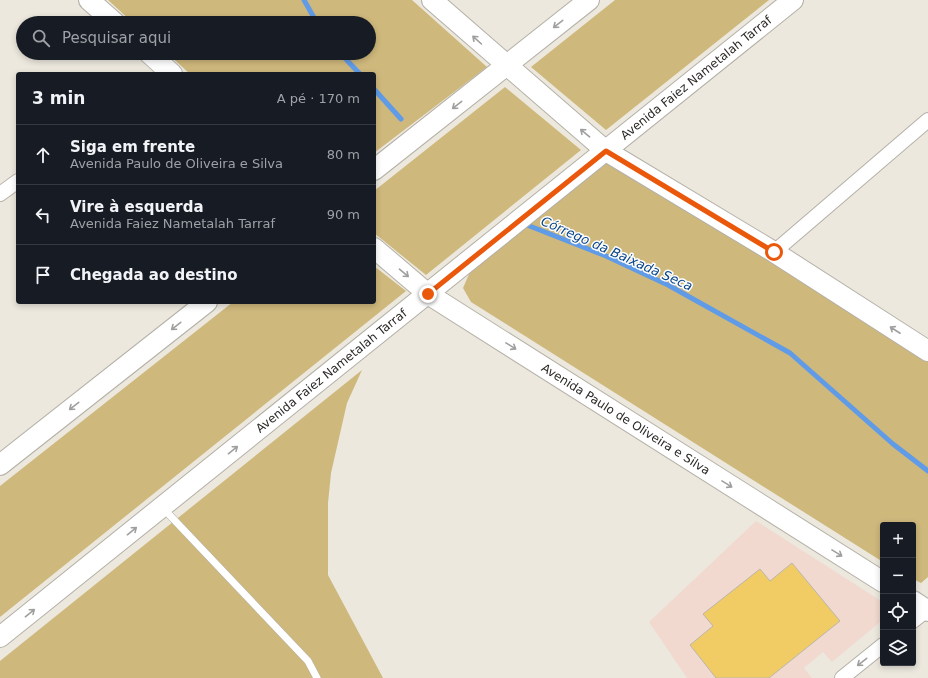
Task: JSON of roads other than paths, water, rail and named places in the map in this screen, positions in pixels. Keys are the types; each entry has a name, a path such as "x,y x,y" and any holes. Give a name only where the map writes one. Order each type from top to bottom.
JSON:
{"street":[{"path":"89,0 107,16"},
{"path":"432,0 506,66 606,151 774,252 928,351"},
{"path":"376,168 589,0"},
{"name":"Avenida Faiez Nametalah Tarraf","path":"0,637 793,0"},
{"path":"155,60 165,72"},
{"path":"774,252 928,120"},
{"path":"0,194 16,182"},
{"name":"Avenida Paulo de Oliveira e Silva","path":"376,250 428,294 880,580"},
{"path":"0,465 204,304"},
{"path":"842,678 880,647"}],"lane":[{"path":"162,507 308,661 317,678"}],"waterway":[{"name":"Córrego da Baixada Seca","path":"304,0 313,16"},
{"name":"Córrego da Baixada Seca","path":"347,60 358,72"},
{"name":"Córrego da Baixada Seca","path":"376,91 401,119"},
{"name":"Córrego da Baixada Seca","path":"527,225 606,256 668,285 790,353 893,444 928,471"}]}
